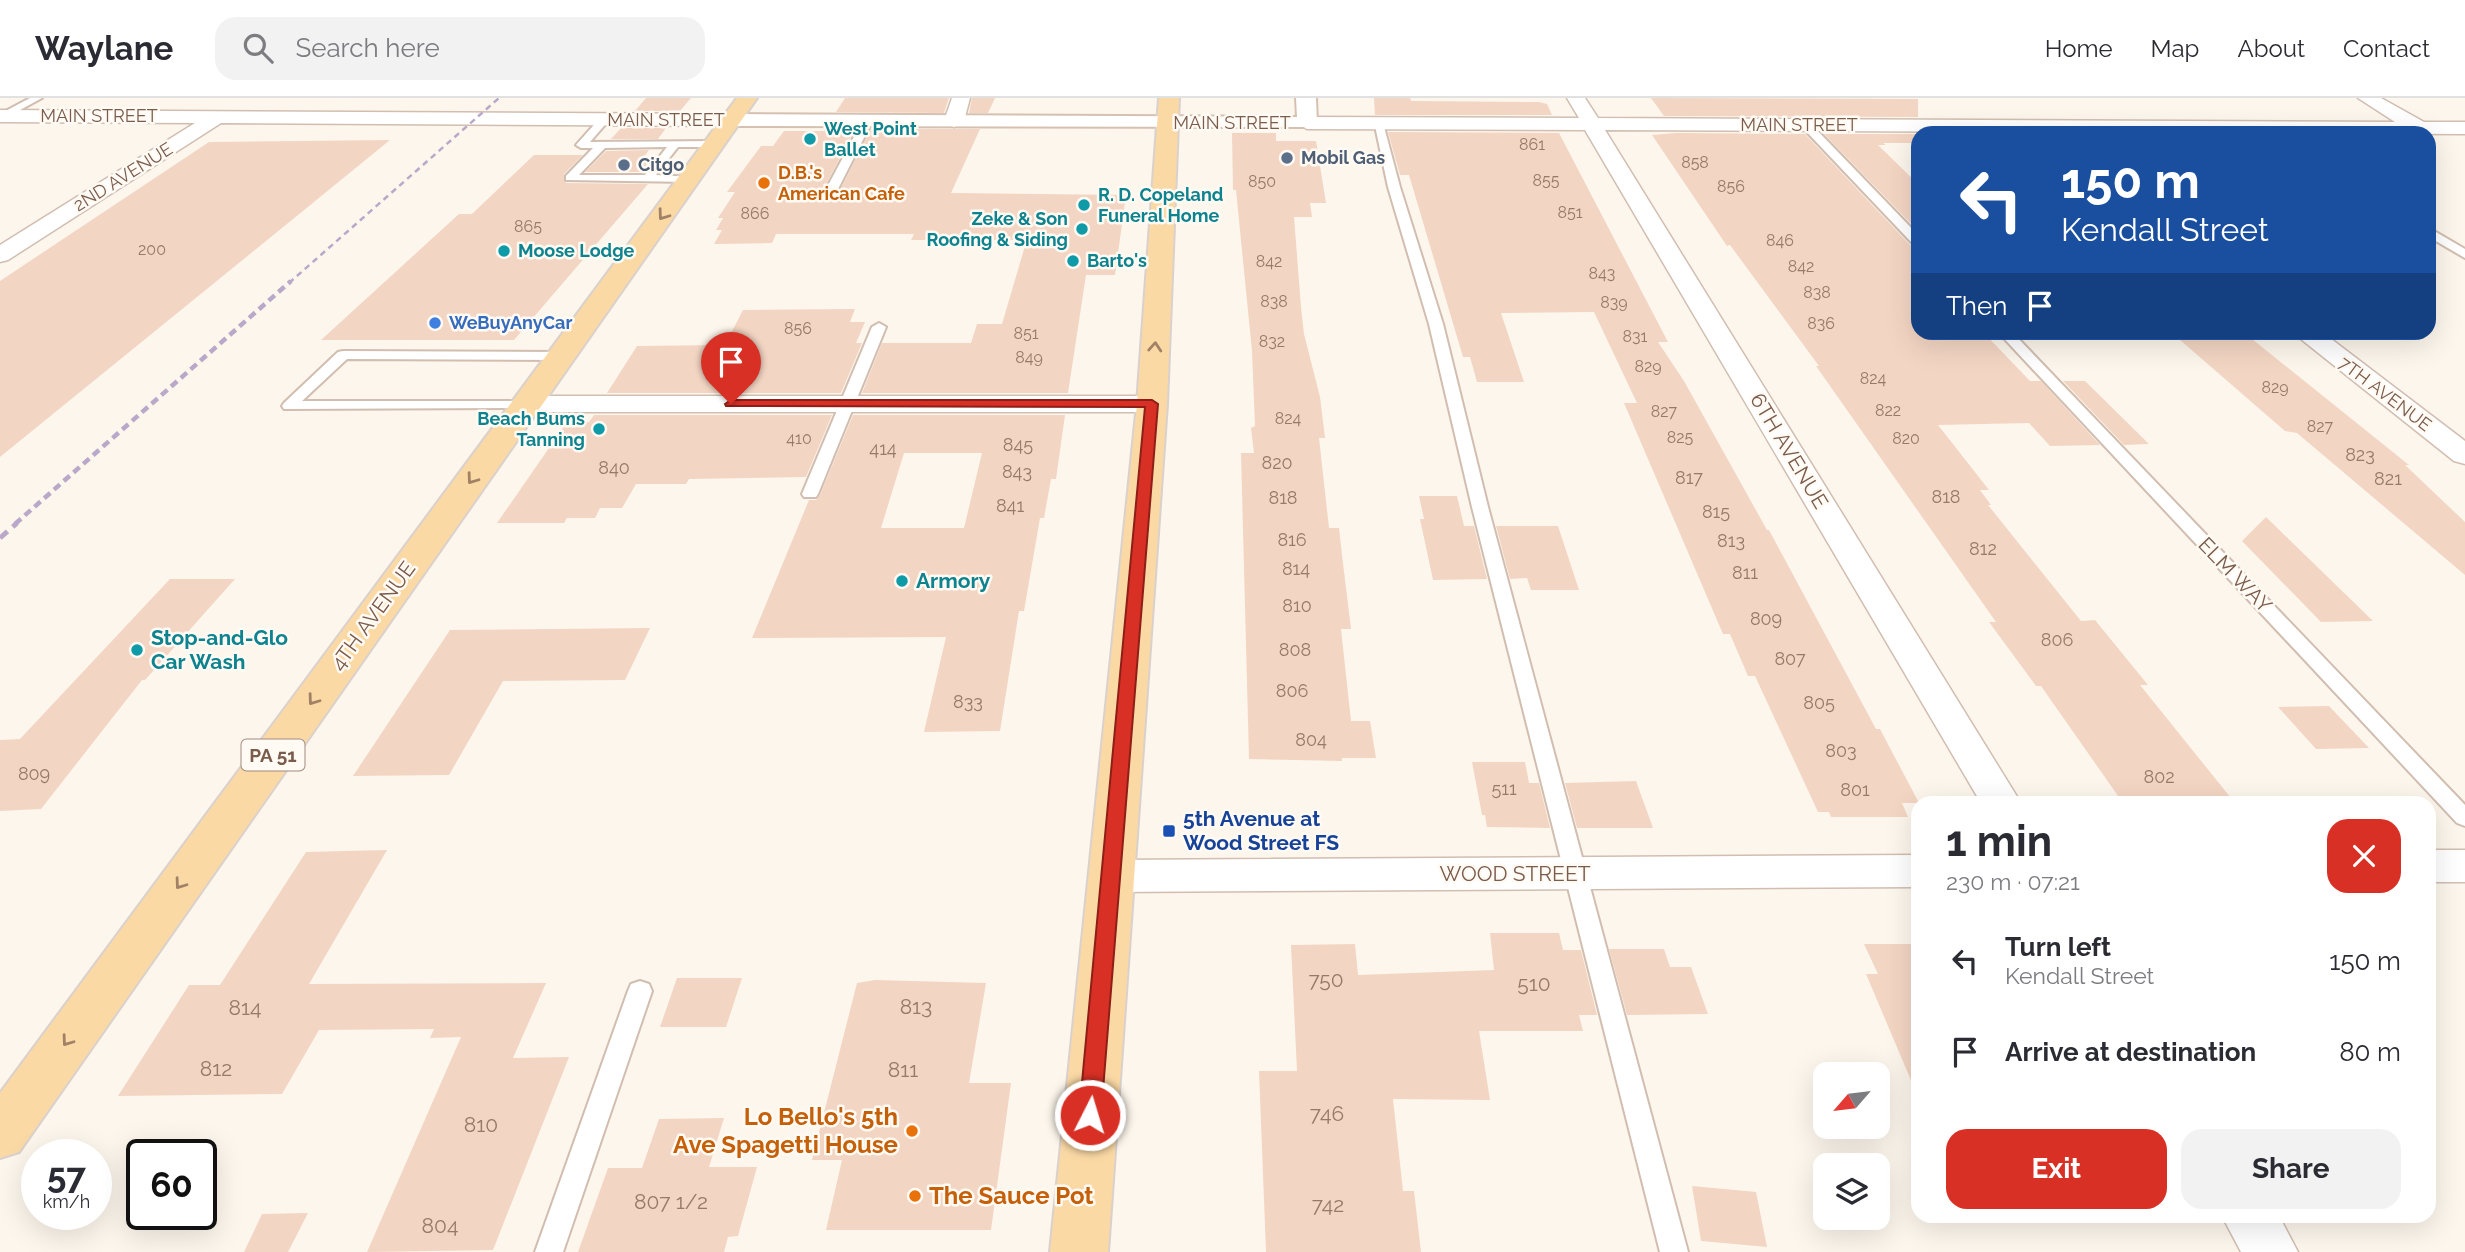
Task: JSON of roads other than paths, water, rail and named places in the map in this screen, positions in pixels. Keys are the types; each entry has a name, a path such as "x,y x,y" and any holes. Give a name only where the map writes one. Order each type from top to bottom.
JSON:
{"main road":[{"name":"4TH AVENUE","path":"0,1135 747,98"},
{"path":"1079,1252 1152,404 1170,123 1169,98"}],"street":[{"name":"2ND AVENUE","path":"0,255 247,98"},
{"path":"954,121 961,98"},
{"path":"1306,98 1307,122"},
{"name":"6TH AVENUE","path":"1576,98 1997,796"},
{"path":"2367,98 2417,126"},
{"path":"2116,105 2145,126"},
{"path":"1846,107 1861,126"},
{"name":"MAIN STREET","path":"1,117 605,120 651,132 732,120 1911,127"},
{"name":"MAIN STREET","path":"2436,128 2465,128"},
{"name":"7TH AVENUE","path":"2315,340 2465,455"},
{"path":"526,404 1152,404"},
{"path":"2436,866 2465,866"},
{"name":"WOOD STREET","path":"1111,876 1911,871"},
{"path":"2253,1223 2271,1252"}],"lane":[{"path":"1,117 37,98"},
{"path":"605,120 581,145 602,145 651,132 675,144 715,144"},
{"path":"830,192 868,120"},
{"path":"1378,123 1394,187 1436,324 1479,507 1674,1252"},
{"path":"1807,125 1911,235"},
{"path":"630,158 651,132"},
{"path":"648,178 675,144"},
{"path":"602,145 570,178 614,175 689,179"},
{"path":"2436,236 2465,254"},
{"path":"810,494 879,327"},
{"name":"ELM WAY","path":"2012,340 2465,818"},
{"path":"526,404 289,407 343,355 561,356"},
{"path":"549,1252 640,991"}],"railway":[{"path":"289,283 499,98"},
{"path":"15,524 291,281"},
{"path":"0,538 17,523"}],"place":[{"name":"West Point Ballet","path":"810,139"},
{"name":"Mobil Gas","path":"1287,158"},
{"name":"Citgo","path":"624,165"},
{"name":"D.B.'s American Cafe","path":"764,183"},
{"name":"R. D. Copeland Funeral Home","path":"1084,205"},
{"name":"Zeke & Son Roofing & Siding","path":"1082,229"},
{"name":"Moose Lodge","path":"504,251"},
{"name":"Barto's","path":"1073,261"},
{"name":"WeBuyAnyCar","path":"435,323"},
{"name":"Beach Bums Tanning","path":"599,429"},
{"name":"Armory","path":"902,581"},
{"name":"Stop-and-Glo Car Wash","path":"137,650"},
{"name":"5th Avenue at Wood Street FS","path":"1169,831"},
{"name":"Lo Bello's 5th Ave Spagetti House","path":"912,1131"},
{"name":"The Sauce Pot","path":"915,1196"}]}
